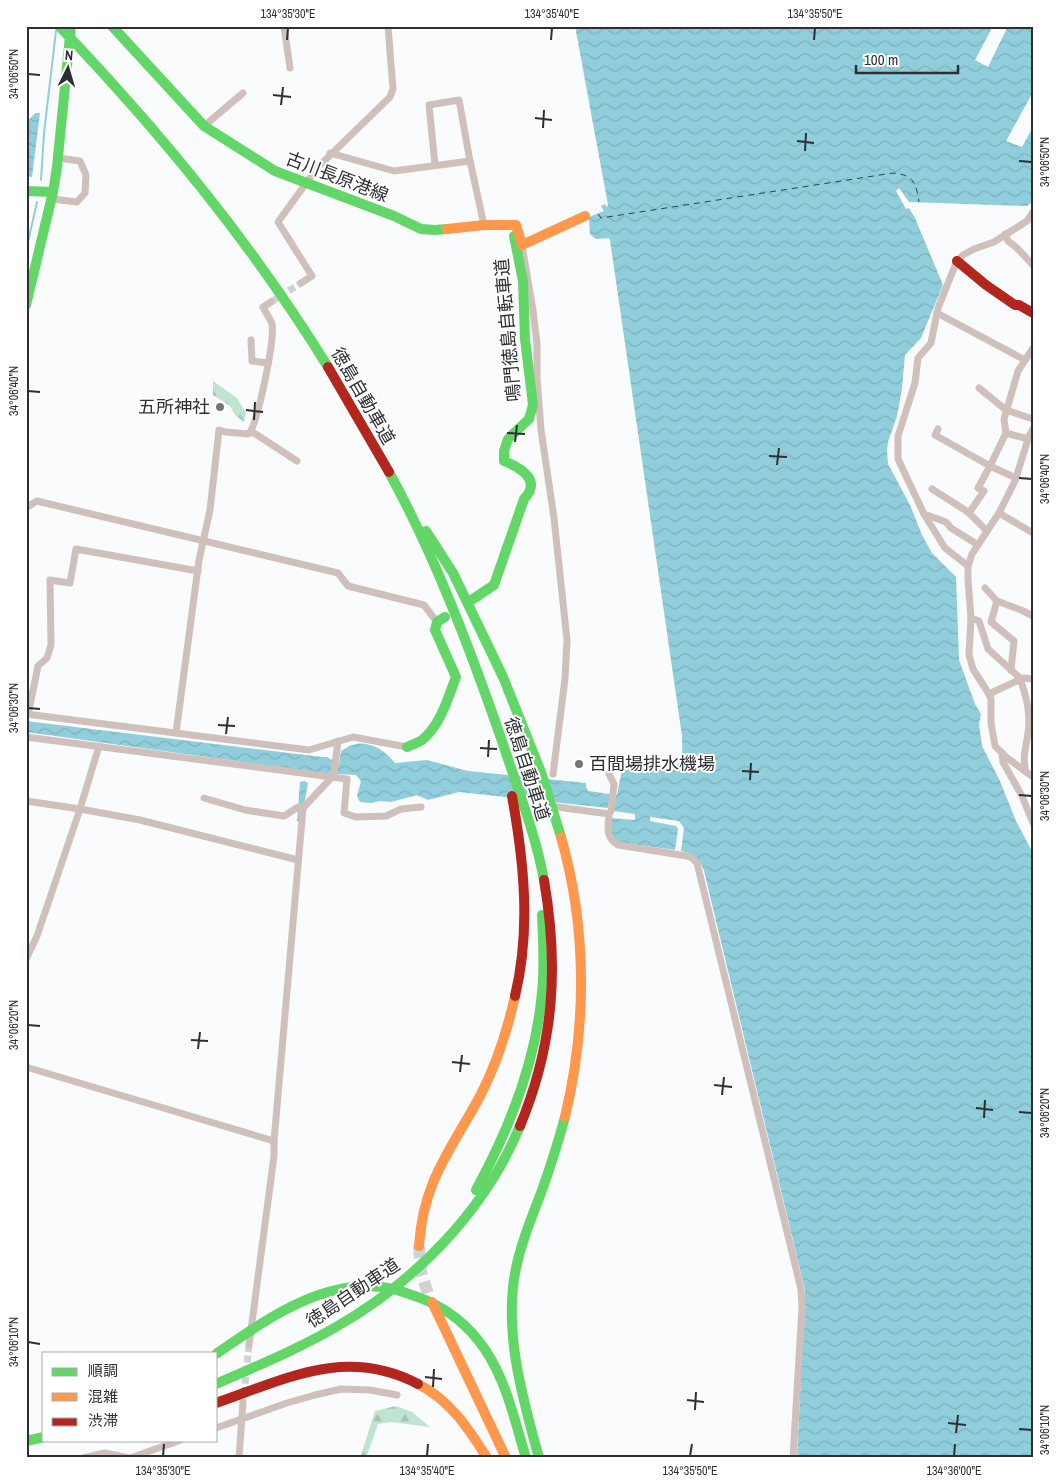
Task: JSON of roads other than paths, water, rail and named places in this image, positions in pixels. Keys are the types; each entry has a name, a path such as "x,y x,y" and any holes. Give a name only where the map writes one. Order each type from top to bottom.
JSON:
{"main road":[{"name":"徳島自動車道","path":"59,26 136,109 232,225 310,336 398,489 434,563 469,648 530,828 543,874 548,904 553,956 550,1018 538,1073 524,1115 516,1136 493,1178 452,1235 379,1300 338,1326 295,1349 218,1383"},
{"path":"26,305 52,196 58,158 71,26"},
{"name":"古川長原港線","path":"112,26 204,126 274,171 394,216 421,229 435,230 512,225"},
{"path":"26,191 52,196"},
{"path":"512,225 516,226 522,245 585,216"},
{"name":"鳴門徳島自転車道","path":"473,599 494,585 524,499 531,492 532,487 530,480 520,469 504,461 504,451 508,439 529,419 533,405 525,339 523,281 512,225"},
{"path":"957,261 986,285 1015,305 1033,313"},
{"path":"398,489 448,564 518,712 557,819 570,874 578,920 581,980 578,1036 572,1083 565,1118 553,1160 521,1251 515,1276 512,1309 520,1380 539,1458"},
{"path":"408,747 421,740 432,730 456,677 435,630 441,619"},
{"path":"419,1246 424,1210 431,1186 445,1156 490,1076 515,1002 523,954 523,870 517,820 503,747"},
{"path":"218,1352 280,1313 317,1294 360,1286 382,1287 402,1291 421,1298 448,1312 460,1321 479,1341 487,1352 509,1401 526,1458"},
{"path":"428,1294 506,1458"},
{"path":"218,1402 318,1369 355,1366 389,1371 420,1385 454,1411 487,1458"},
{"path":"26,1442 42,1439"}],"street":[{"path":"284,26 290,68"},
{"path":"301,284 312,276 278,222 316,168 390,97 393,88 388,26"},
{"path":"204,126 243,93"},
{"path":"435,165 429,105 460,100 470,161 484,226"},
{"path":"330,154 394,171 470,161"},
{"path":"52,196 77,202 85,193 86,175 80,161 58,158"},
{"path":"968,566 945,548 924,514 898,459 898,436 914,383 918,358 931,343 937,313 957,261 974,248 994,242 1027,221 1033,212"},
{"path":"1005,234 1008,241 1033,265"},
{"path":"522,245 534,310 541,430 554,518 567,640 566,679 553,774"},
{"path":"176,733 198,570 210,510 219,430 249,434 252,430 270,350 272,324 263,307 271,302"},
{"path":"937,313 1025,360"},
{"path":"251,340 252,361 268,363"},
{"path":"969,513 984,492 978,488 1006,434 1004,419 1018,371 1033,348"},
{"path":"979,388 1006,410 1033,419"},
{"path":"938,429 935,436 1016,478"},
{"path":"1033,429 1016,478 999,513 972,554 968,566 971,618 969,655 973,669 991,699 991,723 995,746 1006,758 1033,777"},
{"path":"252,430 297,461"},
{"path":"1006,434 1028,439"},
{"path":"932,489 969,513 987,531"},
{"path":"26,508 37,501 338,574 348,586 424,605 441,619"},
{"path":"999,513 1033,533"},
{"path":"924,514 946,522 951,528 978,546"},
{"path":"26,710 28,710 38,666 46,658 51,645 50,580 70,583 76,549 198,570"},
{"path":"985,588 996,601 1033,616"},
{"path":"996,601 991,622 1014,641 1011,670"},
{"path":"971,618 979,621 988,649 1021,679 1026,693 1029,714 1028,734 1023,761 1026,772"},
{"path":"989,694 1023,678 1033,679"},
{"path":"26,714 309,750 338,743 353,737 408,747"},
{"path":"26,737 333,775 347,779 344,813 356,817 386,816 401,809 421,807"},
{"path":"249,1345 273,1165 303,808 333,775 338,743"},
{"path":"26,959 37,936 99,746"},
{"path":"1002,753 1002,762 1022,796 1033,823"},
{"path":"609,774 614,784 608,832 613,842 625,846 687,856 697,863 700,871 801,1289 802,1308 793,1458"},
{"path":"204,798 245,810 284,816 298,807 303,808"},
{"path":"26,801 140,820 298,860"},
{"path":"550,806 610,813"},
{"path":"26,1066 274,1140"},
{"path":"218,1427 305,1398 341,1389 370,1390 397,1394"},
{"path":"239,1458 243,1402"},
{"path":"83,1458 104,1454 131,1458 175,1442"}],"water":[{"path":"575,26 993,26 975,60 988,67 1008,26 1033,26 1033,92 1006,141 1022,147 1033,127 1033,201 1027,206 909,202 899,188 896,191 906,209 909,208 915,218 943,285 921,338 905,355 897,416 888,442 887,451 888,464 910,505 922,535 932,553 956,577 959,660 975,704 981,714 979,724 982,746 1000,781 1016,821 1033,853 1033,1458 797,1458 805,1290 704,871 696,857 681,851 684,828 679,821 650,817 650,821 676,826 678,829 675,850 617,842 611,831 611,818 635,820 635,814 614,811 622,770 636,766 661,770 676,766 682,757 682,736 610,240 609,238 596,239 590,234 589,217 604,211 601,206 605,204 607,207 608,205"},
{"path":"35,113 40,113 32,177 26,176 26,123"},
{"path":"26,721 327,757 339,764 341,751 351,745 364,744 382,750 395,763 427,760 468,771 586,783 588,791 610,794 608,808 459,792 428,800 417,795 391,802 360,802 357,796 361,781 356,775 322,773 26,732"},
{"path":"300,782 308,783 301,822 297,821"}],"waterway":[{"path":"41,180 44,133 56,31"},
{"path":"26,251 37,202"}],"tunnel":[{"path":"271,302 301,283"},
{"path":"419,1246 421,1272 428,1294"},
{"path":"244,1394 249,1345"}],"place":[{"name":"五所神社","path":"220,407"},
{"name":"百間場排水機場","path":"579,764"}]}
